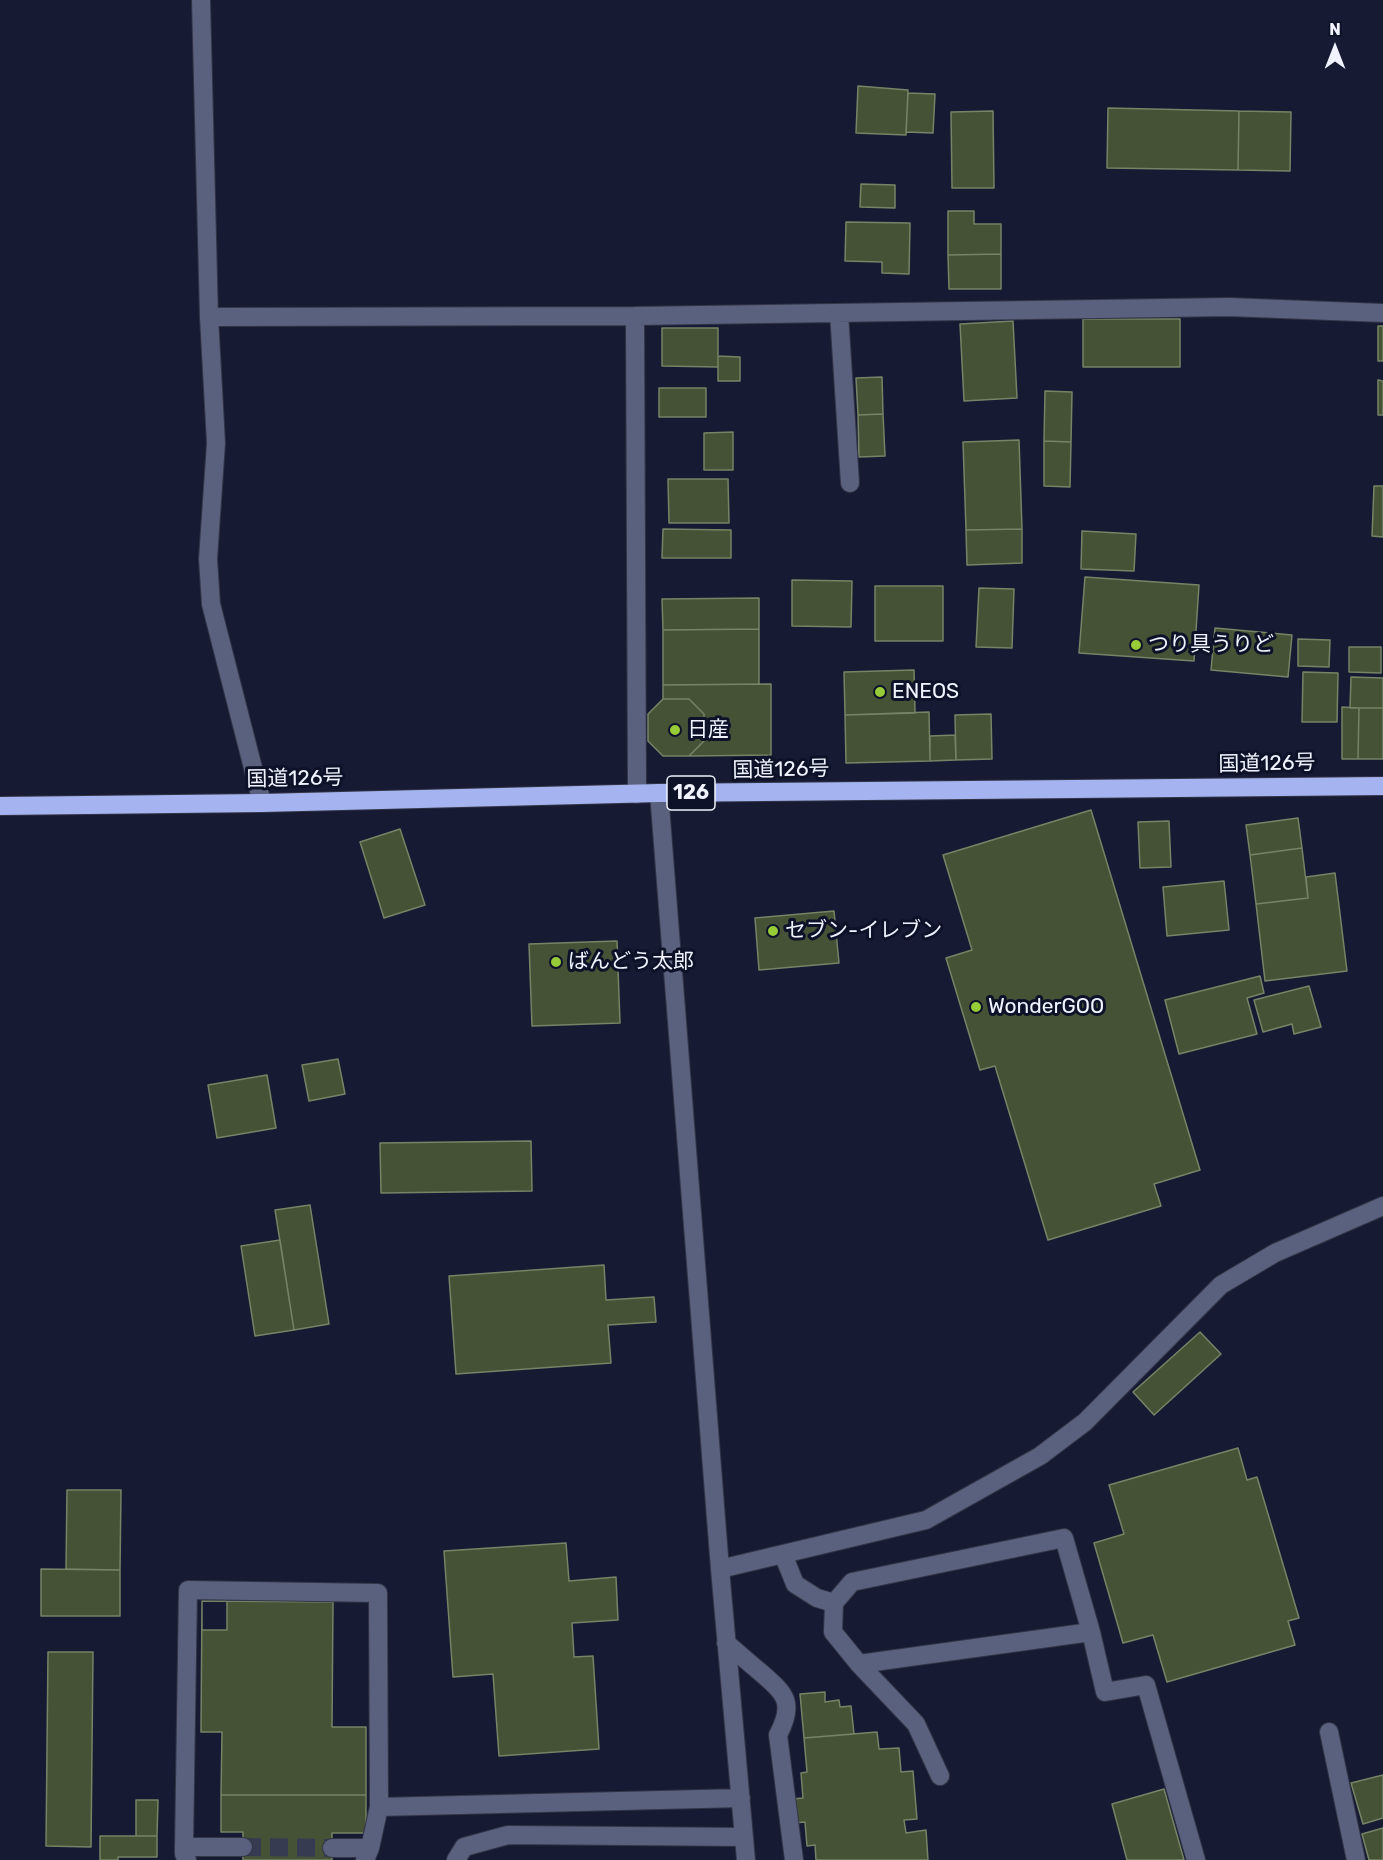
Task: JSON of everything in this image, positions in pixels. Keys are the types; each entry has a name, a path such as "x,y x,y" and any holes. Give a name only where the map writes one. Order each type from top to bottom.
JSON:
{"highway":[{"name":"国道126号","path":"0,806 262,803 637,794 1383,786"}],"street":[{"path":"201,0 208,317 216,442 208,559 211,604 262,803"},
{"path":"208,317 635,316 1229,307 1383,313"},
{"path":"839,313 850,483"},
{"path":"635,316 637,794"},
{"path":"659,794 726,1643 746,1860"},
{"path":"720,1569 926,1520 1040,1456 1085,1422 1221,1285 1275,1253 1383,1206"},
{"path":"940,1776 916,1724 859,1664 833,1632 834,1603 852,1582 1064,1539 1091,1632 1105,1692 1146,1685 1196,1860"},
{"path":"783,1554 795,1584 817,1598 834,1603"},
{"path":"243,1847 186,1854 188,1590 378,1593 379,1807 367,1854 332,1848"},
{"path":"859,1664 1091,1632"},
{"path":"726,1643 782,1690 787,1707 786,1720 778,1735 794,1860"},
{"path":"1329,1732 1356,1860"},
{"path":"379,1807 741,1798"},
{"path":"456,1860 464,1847 508,1835 744,1837"}],"building":[{"path":"858,86 908,90 906,135 856,133"},
{"path":"908,93 935,94 933,133 906,132"},
{"path":"1108,108 1239,111 1238,170 1107,168"},
{"path":"993,111 994,188 952,188 951,112"},
{"path":"1239,111 1291,112 1290,171 1238,170"},
{"path":"861,184 895,185 895,208 860,207"},
{"path":"948,211 974,211 974,224 1001,224 1001,254 948,255"},
{"path":"846,222 910,223 909,274 882,273 882,262 845,261"},
{"path":"1001,254 1001,289 949,289 948,255"},
{"path":"1083,319 1180,319 1180,367 1083,367"},
{"path":"1013,321 1017,398 964,401 960,324"},
{"path":"1378,326 1383,326 1383,361 1378,361"},
{"path":"662,328 718,328 718,367 662,366"},
{"path":"718,356 740,357 740,381 718,381"},
{"path":"882,377 883,414 858,415 856,378"},
{"path":"1378,380 1383,381 1383,415 1378,415"},
{"path":"659,388 706,388 706,417 659,417"},
{"path":"1045,391 1072,392 1071,442 1044,441"},
{"path":"883,414 885,456 859,457 858,415"},
{"path":"733,432 733,470 704,470 704,433"},
{"path":"1019,440 1022,529 966,530 963,442"},
{"path":"1044,441 1071,442 1070,487 1044,486"},
{"path":"668,479 728,479 729,523 669,523"},
{"path":"1374,486 1383,486 1383,537 1372,536"},
{"path":"663,529 731,530 731,558 662,558"},
{"path":"1022,529 1022,563 967,565 966,530"},
{"path":"1082,531 1136,534 1134,571 1081,569"},
{"path":"1085,577 1199,585 1194,661 1079,653"},
{"path":"792,580 852,581 851,627 792,626"},
{"path":"875,586 943,586 943,641 875,641"},
{"path":"979,588 1014,589 1012,648 976,647"},
{"path":"759,598 759,629 663,630 662,599"},
{"path":"1215,628 1292,635 1288,677 1211,670"},
{"path":"759,629 759,684 663,685 663,630"},
{"path":"1298,639 1330,640 1329,667 1298,666"},
{"path":"1349,647 1381,647 1381,673 1349,672"},
{"path":"914,670 915,713 845,715 844,672"},
{"path":"1303,672 1338,673 1337,722 1302,722"},
{"path":"1351,677 1383,678 1383,708 1350,708"},
{"path":"771,684 771,755 689,756 704,741 704,714 689,699 663,699 663,685"},
{"path":"663,699 689,699 704,714 704,741 689,756 663,756 648,741 648,714"},
{"path":"1342,707 1359,708 1358,759 1342,759"},
{"path":"1359,708 1383,708 1383,759 1358,759"},
{"path":"929,712 930,761 846,763 845,715"},
{"path":"991,714 992,759 956,760 955,715"},
{"path":"955,735 956,760 930,761 930,736"},
{"path":"1091,810 1200,1170 1154,1184 1161,1206 1048,1240 995,1066 980,1070 946,958 972,950 943,855"},
{"path":"1298,818 1302,848 1250,855 1246,825"},
{"path":"1169,821 1171,867 1140,868 1138,822"},
{"path":"400,829 425,905 384,918 360,842"},
{"path":"1302,848 1308,898 1256,904 1250,855"},
{"path":"1335,873 1347,971 1265,981 1256,904 1308,898 1306,877"},
{"path":"1224,881 1229,930 1167,936 1163,887"},
{"path":"834,911 839,963 759,970 755,918"},
{"path":"617,941 620,1023 532,1026 529,944"},
{"path":"1260,976 1264,993 1247,998 1257,1034 1179,1054 1165,1000"},
{"path":"1309,986 1321,1027 1294,1034 1292,1024 1263,1032 1254,1000"},
{"path":"338,1059 345,1094 309,1101 302,1065"},
{"path":"267,1075 276,1128 217,1138 208,1085"},
{"path":"531,1141 532,1191 381,1193 380,1143"},
{"path":"310,1205 329,1324 294,1330 275,1210"},
{"path":"280,1240 294,1330 255,1336 241,1246"},
{"path":"604,1265 606,1300 654,1297 656,1322 608,1325 611,1363 456,1374 449,1276"},
{"path":"1200,1332 1221,1354 1154,1415 1133,1392"},
{"path":"1238,1448 1247,1480 1257,1477 1299,1618 1288,1621 1295,1645 1167,1682 1153,1635 1123,1643 1094,1543 1124,1534 1109,1485"},
{"path":"67,1490 121,1490 120,1570 66,1569"},
{"path":"566,1543 569,1581 616,1577 618,1620 572,1623 574,1657 593,1656 599,1749 499,1756 493,1674 453,1677 444,1551"},
{"path":"41,1569 120,1570 120,1616 41,1616"},
{"path":"202,1601 227,1601 227,1630 202,1630"},
{"path":"202,1601 333,1602 332,1727 366,1727 366,1795 221,1795 222,1732 201,1732"},
{"path":"48,1652 93,1652 91,1847 46,1846"},
{"path":"825,1692 825,1702 839,1700 840,1707 851,1706 854,1734 804,1738 800,1694"},
{"path":"877,1732 879,1749 899,1748 901,1772 913,1771 917,1819 904,1820 906,1833 926,1830 928,1860 816,1860 815,1845 807,1846 805,1822 794,1823 792,1799 803,1798 801,1773 807,1772 804,1738"},
{"path":"1383,1775 1383,1818 1363,1824 1351,1783"},
{"path":"1164,1789 1184,1860 1127,1860 1112,1804"},
{"path":"221,1795 366,1795 366,1833 332,1833 332,1860 243,1860 243,1832 221,1832"},
{"path":"136,1800 158,1800 157,1836 136,1836"},
{"path":"1383,1828 1383,1860 1369,1860 1362,1834"},
{"path":"100,1836 157,1836 157,1857 118,1857 118,1860 100,1860"}],"tunnel":[{"path":"243,1847 332,1848"}],"place":[{"name":"つり具うりど","path":"1136,645"},
{"name":"ENEOS","path":"880,692"},
{"name":"日産","path":"675,730"},
{"name":"セブン-イレブン","path":"773,931"},
{"name":"ばんどう太郎","path":"556,962"},
{"name":"WonderGOO","path":"976,1007"}]}
